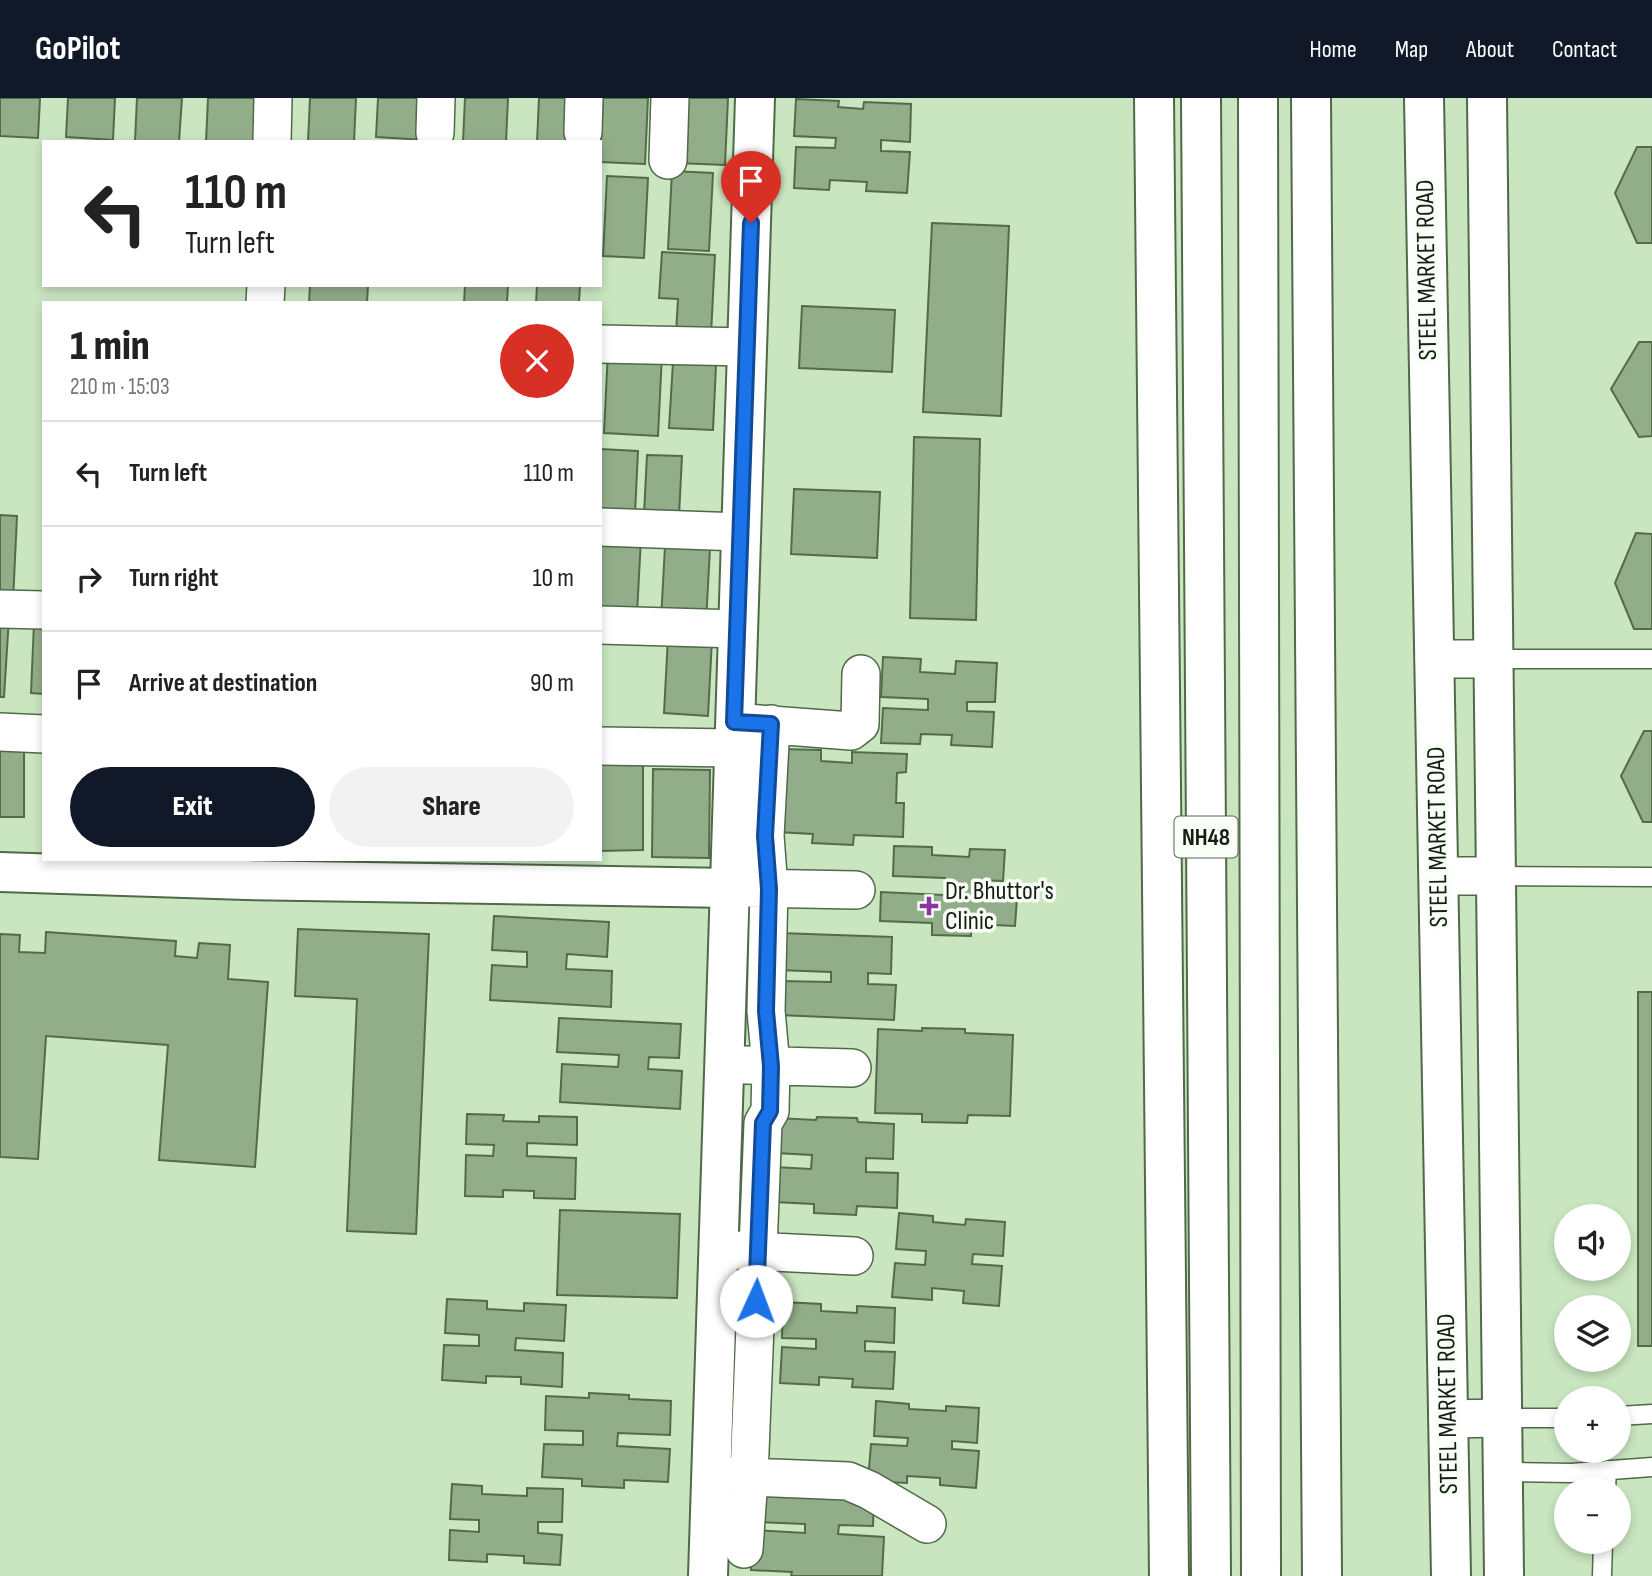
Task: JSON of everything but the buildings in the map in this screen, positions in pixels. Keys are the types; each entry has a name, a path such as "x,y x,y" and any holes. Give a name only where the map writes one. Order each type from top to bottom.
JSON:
{"main road":[{"path":"708,1576 730,888 746,731 738,629 755,98"},
{"path":"1154,98 1169,1576"},
{"name":"NH48","path":"1201,98 1211,1576"},
{"name":"NH48","path":"1258,98 1261,1576"},
{"path":"1311,98 1322,1576"},
{"name":"STEEL MARKET ROAD","path":"1424,98 1451,1576"},
{"name":"STEEL MARKET ROAD","path":"1487,98 1504,1576"},
{"path":"0,872 246,870 730,888"}],"street":[{"path":"272,140 273,98"},
{"path":"668,160 670,98"},
{"path":"602,344 747,347"},
{"path":"602,527 741,532"},
{"path":"0,609 42,610"},
{"path":"602,625 738,629"},
{"path":"1434,659 1494,659"},
{"path":"602,746 746,731 851,731 860,724 861,674"},
{"path":"744,1549 763,1123 770,1111 771,1066 766,1011 769,889 765,836 746,731"},
{"path":"0,732 42,734"},
{"path":"1438,876 1496,876"},
{"path":"730,888 856,890"},
{"path":"724,1065 852,1068"},
{"path":"718,1249 854,1256"},
{"path":"1448,1419 1503,1418"},
{"path":"711,1476 848,1481 869,1490 927,1524"}],"lane":[{"path":"1494,659 1652,659"},
{"path":"1496,876 1652,877"},
{"path":"1631,1415 1652,1414"},
{"path":"1503,1418 1554,1418"},
{"path":"1503,1472 1571,1473 1652,1467"},
{"path":"1607,1469 1607,1477"},
{"path":"1602,1576 1603,1554"}],"place":[{"name":"Dr. Bhuttor's Clinic","path":"929,906"}],"route":[{"path":"751,223 734,722 771,724 765,836 769,889 766,1011 771,1066 770,1111 763,1123 756,1301"}]}
